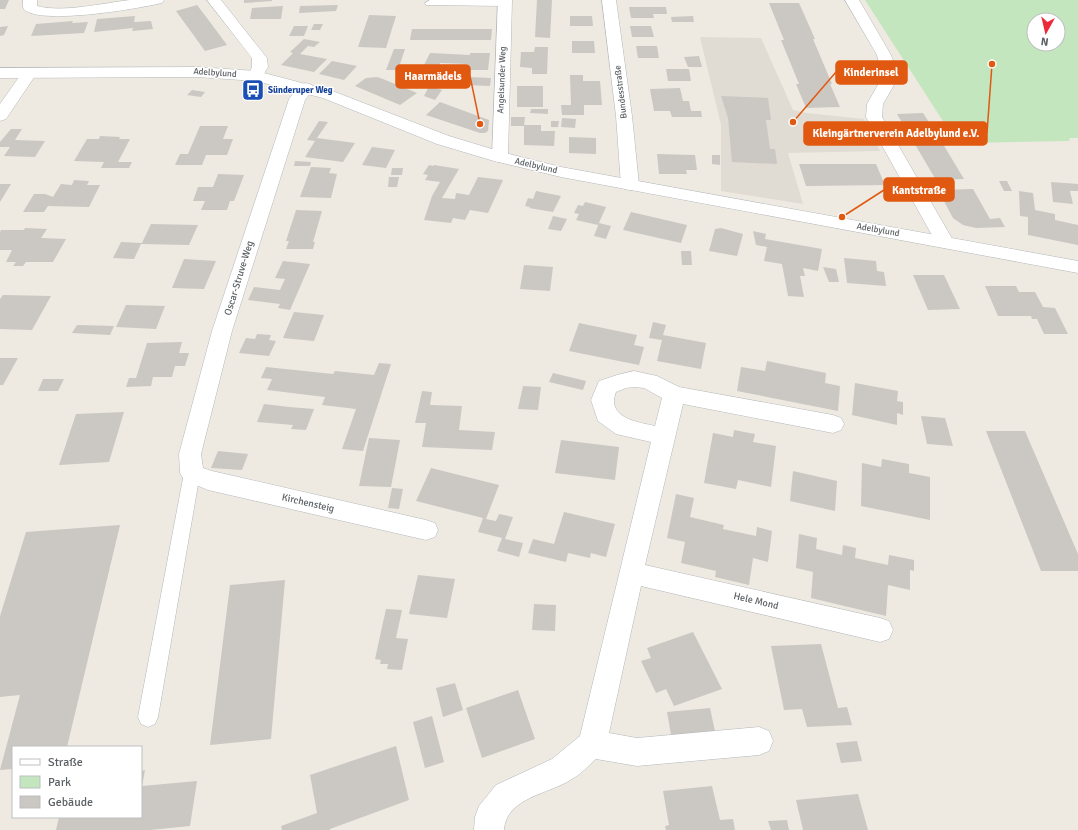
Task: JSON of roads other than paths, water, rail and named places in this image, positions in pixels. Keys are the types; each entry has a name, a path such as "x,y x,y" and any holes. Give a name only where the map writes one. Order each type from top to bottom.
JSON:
{"street":[{"path":"30,0 30,8 35,11 48,12 107,8 157,0"},
{"path":"214,0 259,58 260,67 256,76"},
{"name":"Bundesstraße","path":"609,0 624,116 630,185"},
{"path":"852,0 884,55 888,69 887,83 875,104 874,117 945,242"},
{"name":"Angelsunder Weg","path":"500,158 505,1"},
{"name":"Adelbylund","path":"0,73 197,72 256,76 329,95 443,140 500,158 561,172 1078,267"},
{"path":"0,116 29,73"},
{"name":"Oscar-Struve-Weg","path":"192,473 190,454 222,331 297,100 306,88"},
{"path":"663,436 624,428 606,415 602,400 607,387 623,380 642,379 656,384 674,394 833,424"},
{"path":"489,830 490,817 506,795 562,769 592,744 674,394"},
{"name":"Kirchensteig","path":"192,473 208,480 426,530"},
{"name":"Hele Mond","path":"631,573 880,630"},
{"path":"592,744 637,752 759,741"}],"lane":[{"name":"Angelsunder Weg","path":"430,3 505,1"},
{"path":"148,717 192,473"}],"place":[{"name":"Kleingärtnerverein Adelbylund e.V.","path":"992,64"},
{"name":"Sünderuper Weg","path":"253,90"},
{"name":"Kinderinsel","path":"793,122"},
{"name":"Haarmädels","path":"480,124"},
{"name":"Kantstraße","path":"842,217"}]}
